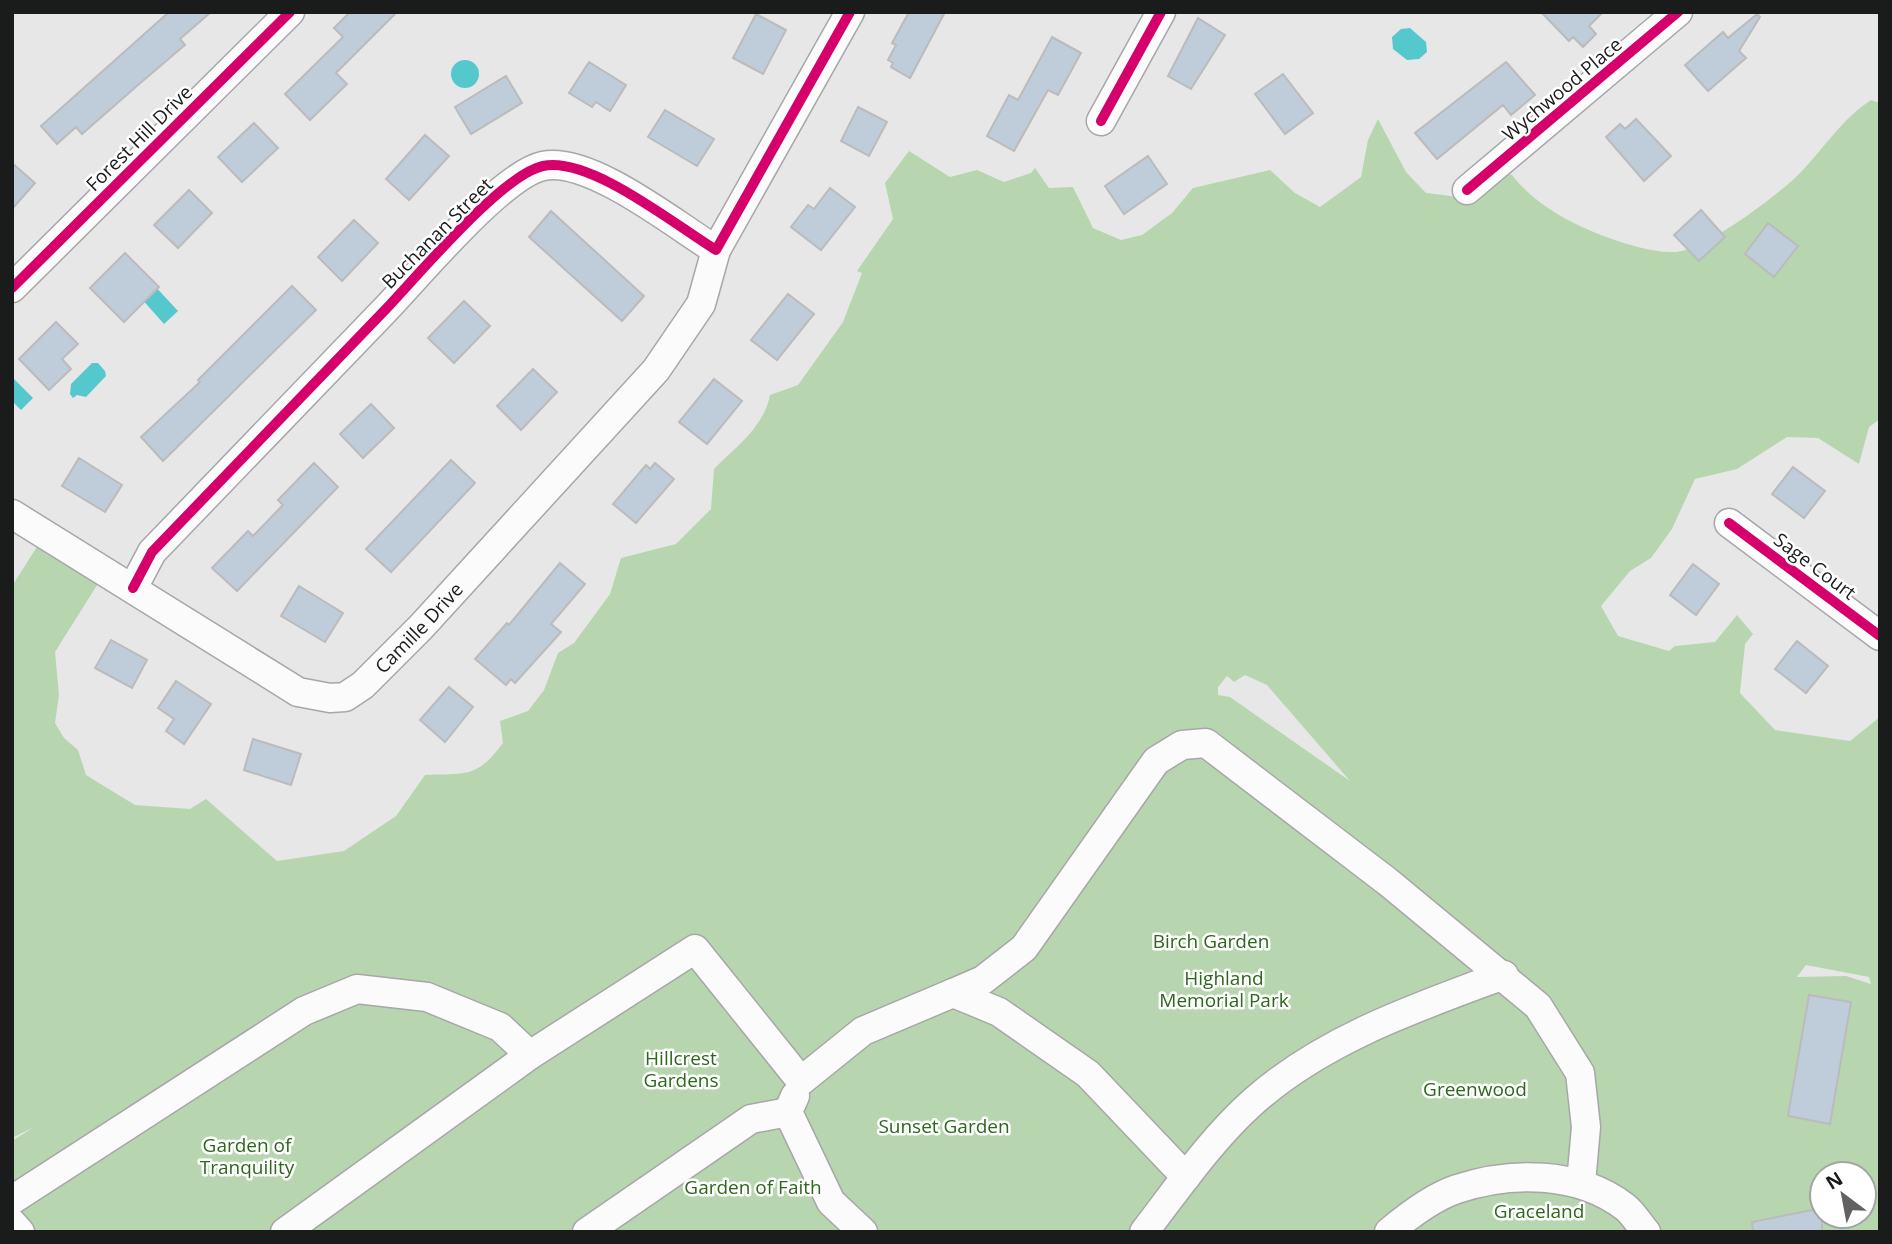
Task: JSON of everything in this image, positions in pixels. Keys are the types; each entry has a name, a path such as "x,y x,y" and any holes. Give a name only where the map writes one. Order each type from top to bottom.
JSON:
{"street":[{"name":"Forest Hill Drive","path":"12,289 290,12"},
{"path":"716,250 850,12"},
{"path":"1101,121 1161,12"},
{"name":"Wychwood Place","path":"1467,190 1678,12"},
{"name":"Buchanan Street","path":"133,588 152,552 459,230 522,176 543,166 567,165 596,175 716,250"},
{"name":"Camille Drive","path":"12,514 298,692 330,698 345,696 363,685 421,627 656,370 701,304 716,250"},
{"name":"Sage Court","path":"1729,523 1880,636"},
{"path":"863,1232 831,1202 788,1112 801,1081 863,1031 983,980 1024,948 1156,761 1182,745 1206,743 1504,975 1538,1006 1580,1073 1586,1127 1581,1183"},
{"path":"285,1232 530,1055 695,949 801,1081"},
{"path":"1144,1232 1186,1177 1253,1102 1311,1058 1415,1008 1504,975"},
{"path":"12,1200 304,1011 357,989 427,997 500,1027 530,1055"},
{"path":"953,993 999,1012 1088,1074 1186,1177"},
{"path":"587,1232 751,1119 788,1112"},
{"path":"1389,1232 1405,1219 1455,1189 1524,1176 1581,1183 1626,1208 1646,1232"},
{"path":"12,1223 20,1232"}],"green space":[{"path":"1871,100 1880,103 1880,419 1869,427 1859,464 1818,438 1787,437 1737,469 1695,479 1672,529 1651,558 1630,571 1601,606 1618,636 1669,651 1675,646 1715,642 1737,615 1753,634 1745,644 1740,693 1775,730 1850,741 1880,717 1880,1232 12,1232 12,1141 34,1127 12,1138 12,586 40,542 99,582 55,652 59,695 55,723 64,738 78,750 86,775 135,805 190,809 206,799 277,861 344,851 396,816 425,775 469,772 494,755 503,743 500,721 528,711 544,690 558,653 574,643 610,594 621,558 676,544 711,509 714,469 755,427 770,395 798,385 843,322 862,273 857,271 893,219 885,183 909,151 950,177 977,170 1004,182 1031,173 1035,168 1049,188 1073,187 1093,228 1121,240 1142,235 1172,213 1193,188 1270,170 1295,193 1320,207 1361,177 1368,140 1378,119 1406,172 1426,193 1476,199 1506,173 1512,175 1543,205 1582,227 1633,246 1676,252 1689,249 1723,232 1777,194 1801,172 1842,125","holes":["1245,675 1267,685 1350,781 1230,697 1218,695 1218,687 1227,676 1234,682","1806,965 1869,977 1871,984 1846,976 1797,977"]}],"water":[{"path":"1410,28 1426,42 1427,52 1419,59 1407,60 1393,49 1392,37 1401,29"},
{"path":"465,60 475,64 479,74 475,84 465,88 455,84 451,74 455,64"},
{"path":"153,284 178,311 164,324 140,297"},
{"path":"92,363 98,363 106,376 86,397 77,395 73,398 70,394 71,384"},
{"path":"12,377 33,398 21,410 12,401"}],"building":[{"path":"169,12 211,12 180,39 185,45 82,134 76,127 57,144 41,126"},
{"path":"350,12 397,12 336,73 347,84 310,120 285,94 343,37 334,28"},
{"path":"909,12 945,12 910,78 891,67 893,63 888,60 896,45 892,43"},
{"path":"1541,12 1603,12 1589,26 1596,34 1583,47 1573,37 1569,41"},
{"path":"756,14 786,30 763,74 733,58"},
{"path":"1757,14 1760,17 1739,51 1746,58 1708,91 1685,65 1723,32 1728,38"},
{"path":"1198,18 1225,35 1191,89 1168,76"},
{"path":"1052,37 1081,53 1058,95 1048,90 1014,151 987,136 1009,95 1018,100"},
{"path":"589,62 626,85 610,111 596,102 592,107 569,93"},
{"path":"1506,62 1535,95 1511,115 1503,105 1437,159 1415,133"},
{"path":"1283,74 1313,113 1285,134 1255,94"},
{"path":"506,76 522,103 471,134 455,107"},
{"path":"858,107 887,122 869,156 841,141"},
{"path":"665,110 714,139 697,166 648,137"},
{"path":"1636,119 1671,156 1644,181 1606,137 1620,124 1625,129"},
{"path":"254,123 278,148 242,182 218,157"},
{"path":"425,135 449,156 409,200 386,179"},
{"path":"1148,156 1167,184 1124,214 1105,186"},
{"path":"12,163 35,183 12,209"},
{"path":"830,188 855,207 821,250 791,227 808,205 814,209"},
{"path":"189,190 212,213 178,248 154,225"},
{"path":"1701,210 1725,237 1699,261 1674,235"},
{"path":"551,211 644,296 622,321 529,237"},
{"path":"354,220 378,243 342,281 318,257"},
{"path":"1768,223 1798,246 1774,277 1745,254"},
{"path":"125,253 159,287 124,322 90,288"},
{"path":"292,286 316,310 163,461 141,437 200,382 198,380"},
{"path":"788,294 814,314 777,360 751,340"},
{"path":"464,301 490,326 454,363 428,338"},
{"path":"56,322 78,344 62,359 71,369 49,390 19,359"},
{"path":"533,369 557,392 521,430 497,406"},
{"path":"714,379 742,401 707,444 679,422"},
{"path":"371,404 394,428 363,458 340,434"},
{"path":"79,458 122,485 105,512 62,486"},
{"path":"451,460 475,483 391,572 366,549"},
{"path":"314,463 338,487 237,591 212,568 248,531 253,536 283,505 278,500"},
{"path":"655,463 674,479 636,523 613,504 646,465 650,469"},
{"path":"1793,467 1825,491 1804,518 1772,494"},
{"path":"560,563 585,584 551,624 561,632 515,683 511,679 506,685 475,659 507,623 509,625"},
{"path":"1693,564 1719,584 1696,615 1670,595"},
{"path":"299,586 343,613 325,642 281,616"},
{"path":"111,640 147,660 132,688 95,668"},
{"path":"1797,641 1828,666 1806,693 1775,669"},
{"path":"176,681 211,704 184,744 166,731 174,719 158,708"},
{"path":"449,687 473,707 445,742 420,720"},
{"path":"253,739 301,754 291,785 244,770"},
{"path":"1809,995 1851,1002 1830,1124 1788,1116"},
{"path":"1808,1211 1808,1230 1822,1232 1753,1232 1752,1222"}],"cycle path":[{"path":"12,288 290,12"},
{"path":"133,588 152,552 460,230 483,207 525,173 543,166 562,166 584,171 632,195 716,250 850,12"},
{"path":"1101,121 1161,12"},
{"path":"1467,190 1678,12"},
{"path":"1729,523 1880,636"}],"park label":[{"name":"Birch Garden","path":"1211,941"},
{"name":"Highland Memorial Park","path":"1224,989"},
{"name":"Hillcrest Gardens","path":"681,1069"},
{"name":"Greenwood","path":"1475,1089"},
{"name":"Sunset Garden","path":"944,1126"},
{"name":"Garden of Tranquility","path":"247,1156"},
{"name":"Garden of Faith","path":"753,1187"},
{"name":"Graceland","path":"1539,1211"}]}
